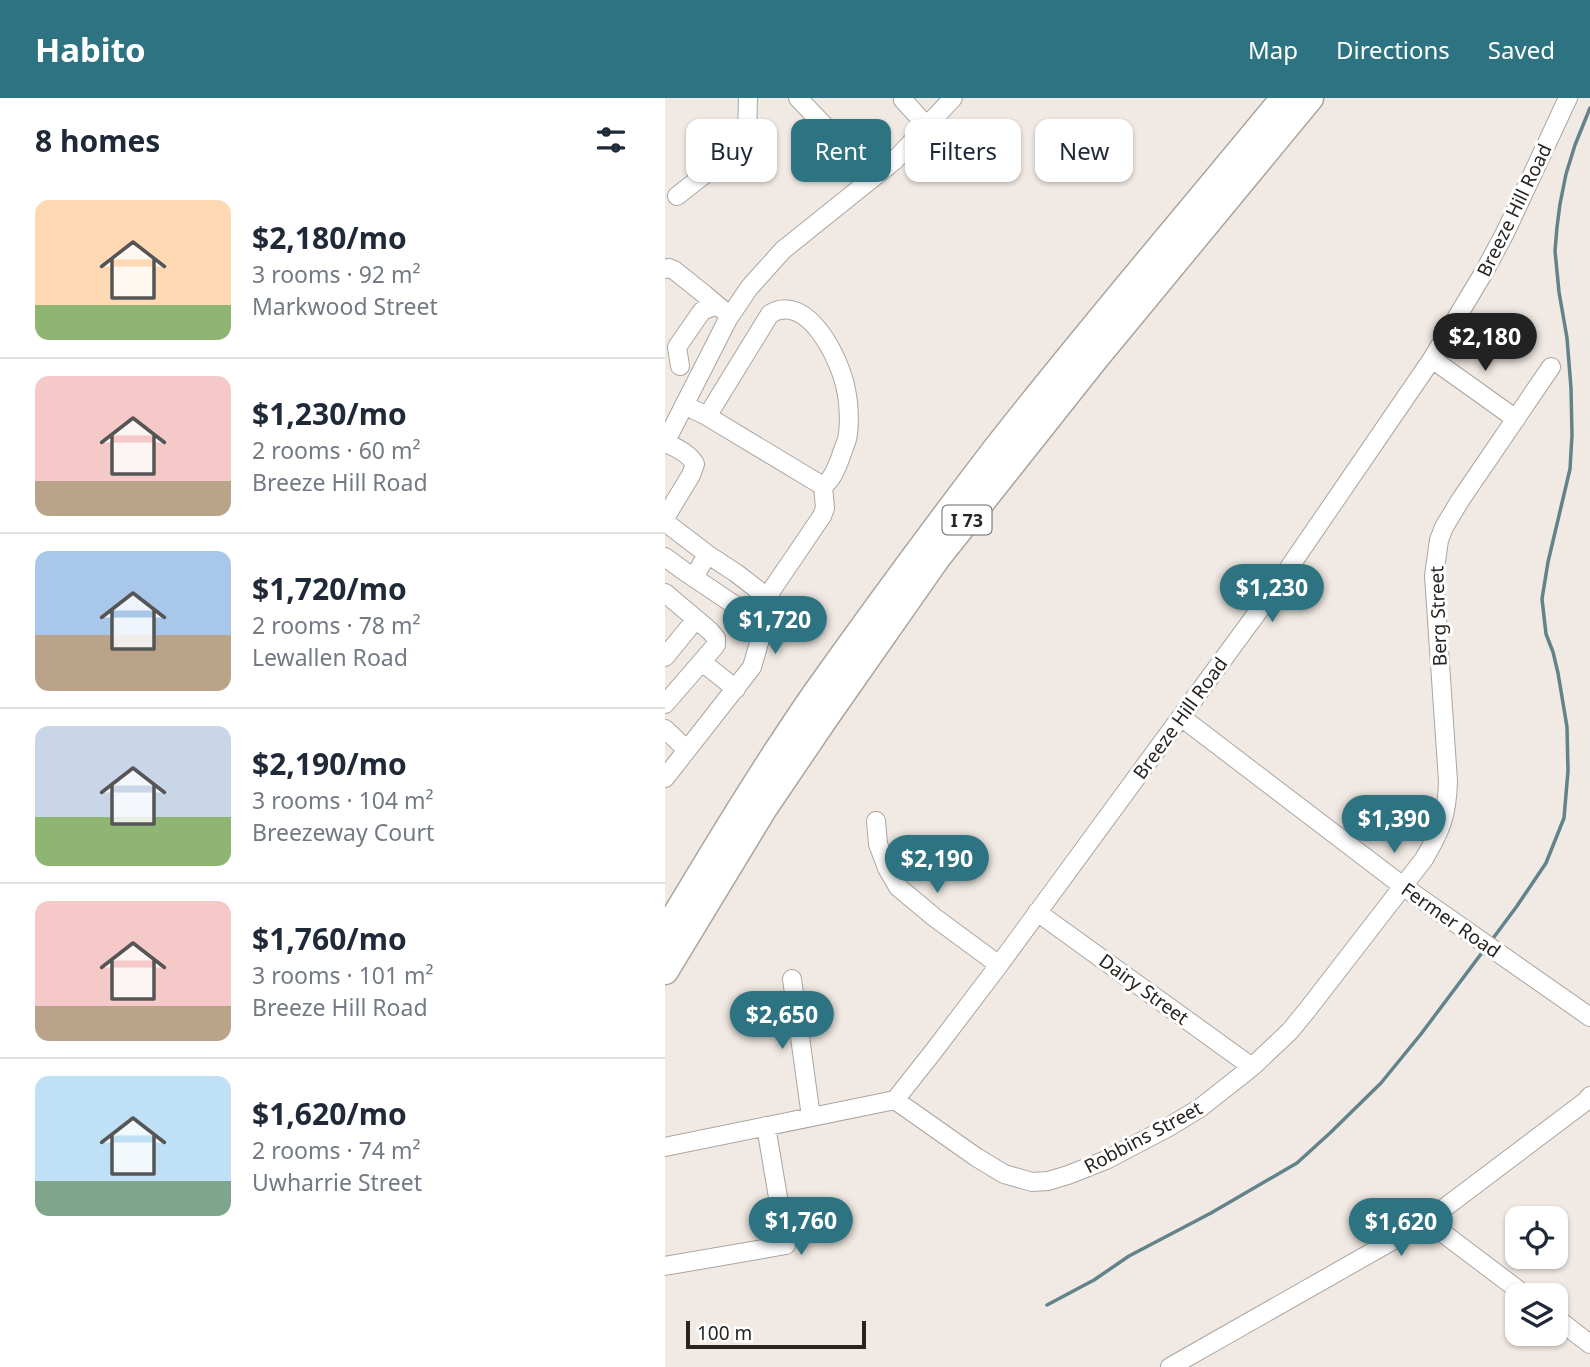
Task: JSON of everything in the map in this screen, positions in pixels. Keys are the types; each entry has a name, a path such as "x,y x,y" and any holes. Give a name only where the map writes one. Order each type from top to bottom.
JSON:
{"highway":[{"name":"I 73","path":"665,933 745,800 814,697 906,570 1005,439 1284,98"},
{"name":"I 73","path":"665,971 764,807 937,558 1094,360 1310,98"}],"street":[{"path":"677,196 714,167 747,135 748,98"},
{"path":"798,98 818,119"},
{"path":"904,98 921,119"},
{"path":"934,119 953,98"},
{"name":"Breeze Hill Road","path":"895,1100 999,965 1271,594 1432,359 1505,233 1568,98"},
{"path":"891,163 905,149"},
{"path":"767,597 669,525 665,518 695,464 676,447 665,443 698,376 724,310 749,288 783,250 868,182"},
{"path":"665,269 674,270 724,310"},
{"path":"705,415 711,410 770,314 784,308 797,311 829,345 846,390 848,437 836,470 823,486"},
{"path":"698,376 673,362 677,347 702,311 724,310"},
{"path":"1432,359 1516,419"},
{"name":"Berg Street","path":"1403,887 1437,836 1445,818 1447,801 1434,576 1439,540 1461,499 1551,367"},
{"path":"684,404 823,486"},
{"path":"753,621 822,516 825,508 823,486"},
{"path":"694,578 707,554"},
{"path":"665,557 751,616 761,636 752,667 665,778"},
{"path":"665,704 716,645 716,638 710,631 669,604"},
{"path":"665,657 697,620"},
{"path":"702,662 736,688"},
{"name":"Fermer Road","path":"1181,717 1403,887 1590,1017"},
{"path":"665,729 687,750"},
{"path":"876,821 879,844 887,869 898,887 999,965"},
{"name":"Robbins Street","path":"895,1100 1004,1174 1032,1182 1048,1181 1087,1168 1167,1128 1200,1108 1252,1067 1290,1031 1403,887"},
{"name":"Dairy Street","path":"1037,912 1252,1067"},
{"path":"792,979 811,1117"},
{"path":"665,1147 895,1100"},
{"path":"1170,1367 1427,1221 1589,1100"},
{"path":"665,1266 786,1245 766,1126"},
{"path":"1427,1221 1509,1283"},
{"path":"1568,1327 1590,1344"}],"waterway":[{"path":"1491,941 1546,863 1564,818 1568,771 1567,727 1558,673 1546,634 1542,599 1570,469 1572,435 1567,338 1555,251 1557,227 1566,174 1590,108"},
{"path":"1047,1305 1094,1280 1129,1256 1297,1163 1381,1083 1484,950"}]}
